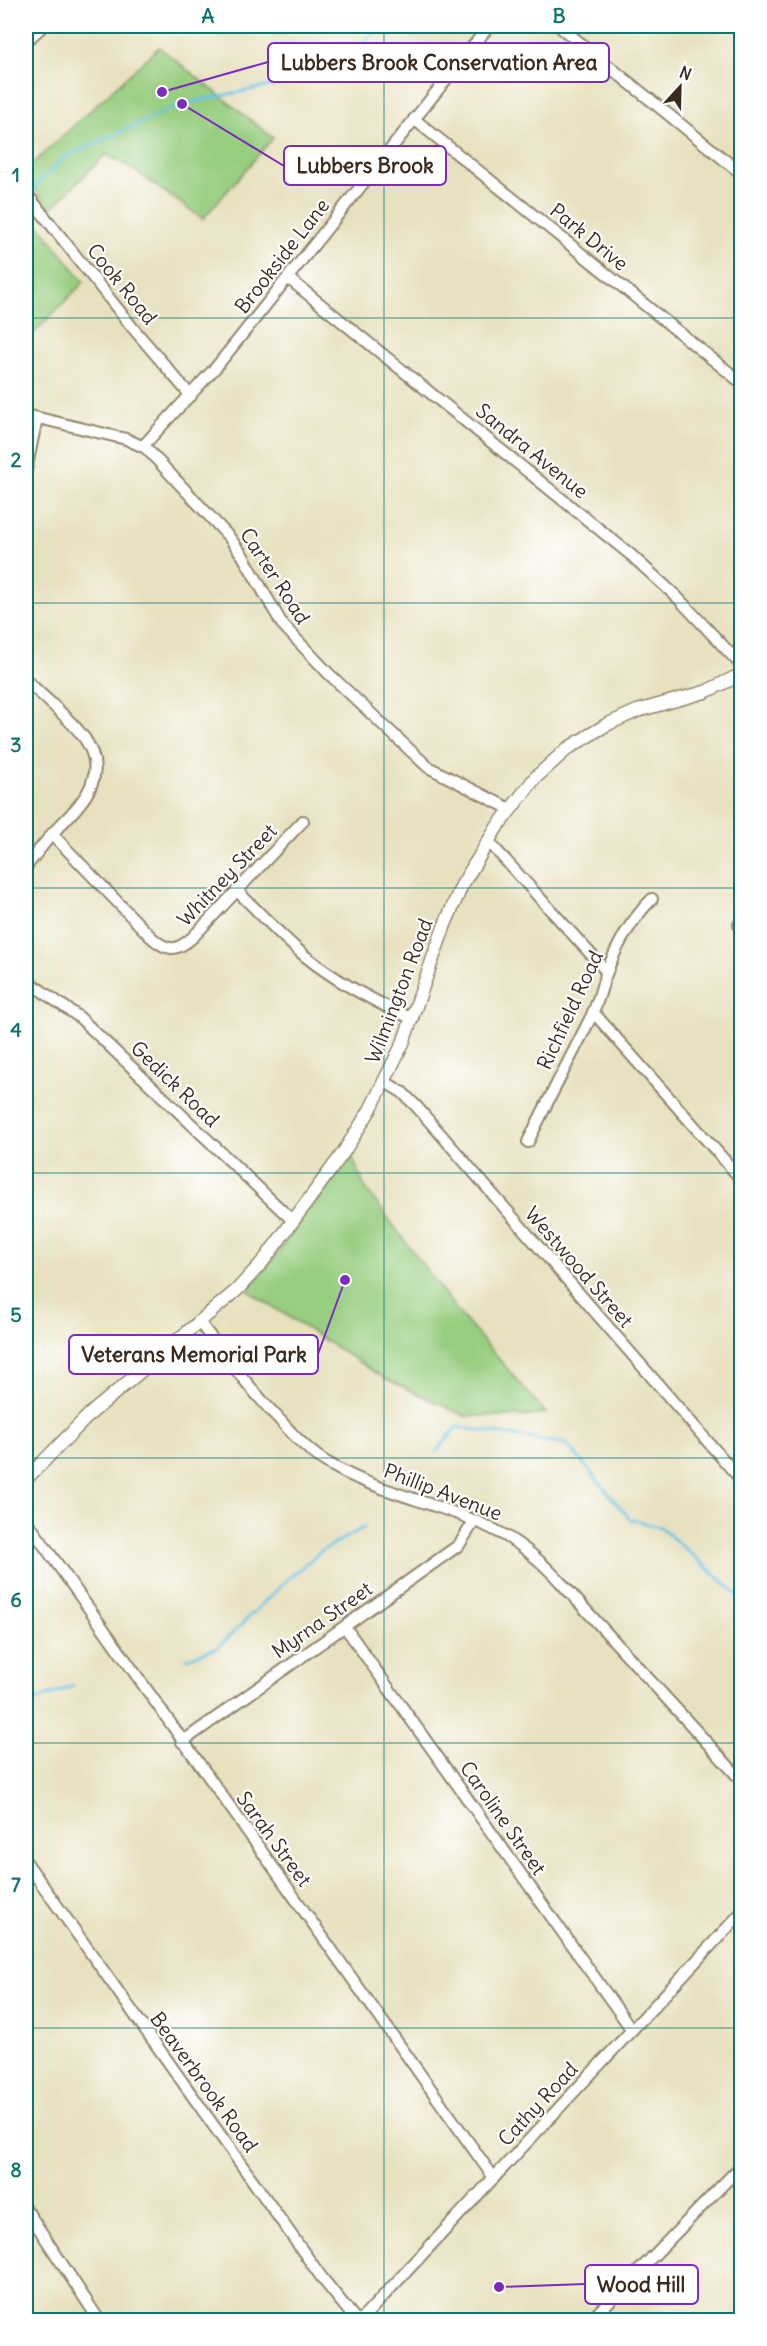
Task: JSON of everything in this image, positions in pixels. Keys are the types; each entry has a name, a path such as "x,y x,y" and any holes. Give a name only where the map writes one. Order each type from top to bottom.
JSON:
{"main road":[{"name":"Wilmington Road","path":"26,1479 90,1414 200,1323 247,1280 293,1221 351,1141 385,1082 413,1019 462,885 510,809 545,768 567,749 597,730 637,711 705,692 741,674"}],"street":[{"path":"26,41 43,26"},
{"name":"Brookside Lane","path":"143,446 191,396 489,26"},
{"path":"559,26 741,174"},
{"name":"Park Drive","path":"414,119 740,380"},
{"name":"Cook Road","path":"26,194 132,327 191,396"},
{"name":"Sandra Avenue","path":"288,278 631,555 677,597 741,666"},
{"name":"Carter Road","path":"26,415 126,439 143,446 229,537 282,624 329,674 428,766 510,809"},
{"path":"26,470 37,418"},
{"path":"26,680 86,740 93,760 94,774 89,792 79,807 52,834 26,867"},
{"name":"Whitney Street","path":"52,834 151,937 160,944 174,949 181,947 193,937 303,821"},
{"path":"488,841 607,972"},
{"path":"238,892 289,942 323,970 381,1004 413,1019"},
{"name":"Richfield Road","path":"528,1142 593,1012 607,972 637,915 652,899"},
{"name":"Gedick Road","path":"26,980 66,1006 84,1021 293,1221"},
{"path":"593,1012 741,1180"},
{"name":"Westwood Street","path":"385,1082 402,1092 417,1107 741,1481"},
{"name":"Phillip Avenue","path":"200,1323 261,1400 297,1438 318,1456 364,1481 475,1520 505,1535 541,1561 741,1781"},
{"name":"Sarah Street","path":"26,1520 494,2178"},
{"name":"Myrna Street","path":"182,1742 459,1545 465,1539 475,1520"},
{"name":"Caroline Street","path":"345,1627 632,2030"},
{"name":"Beaverbrook Road","path":"26,1862 332,2292 356,2320"},
{"name":"Cathy Road","path":"361,2320 741,1912"},
{"path":"591,2320 741,2165"},
{"path":"26,2209 99,2320"}],"green space":[{"path":"159,47 273,138 203,219 131,168 106,154 50,210 26,176 26,170"},
{"path":"26,209 84,282 26,341"},
{"path":"351,1153 364,1186 458,1312 546,1413 529,1416 465,1416 384,1378 248,1291"}],"waterway":[{"path":"31,190 66,156 182,104 327,74 382,26"},
{"path":"436,1452 457,1427 567,1444 630,1519 660,1527 742,1598"},
{"path":"187,1658 217,1648 289,1578 321,1551 365,1527"},
{"path":"26,1708 37,1700 73,1686"}],"place":[{"name":"Lubbers Brook Conservation Area","path":"162,92"},
{"name":"Lubbers Brook","path":"182,104"},
{"name":"Veterans Memorial Park","path":"345,1280"},
{"name":"Wood Hill","path":"499,2287"}]}
